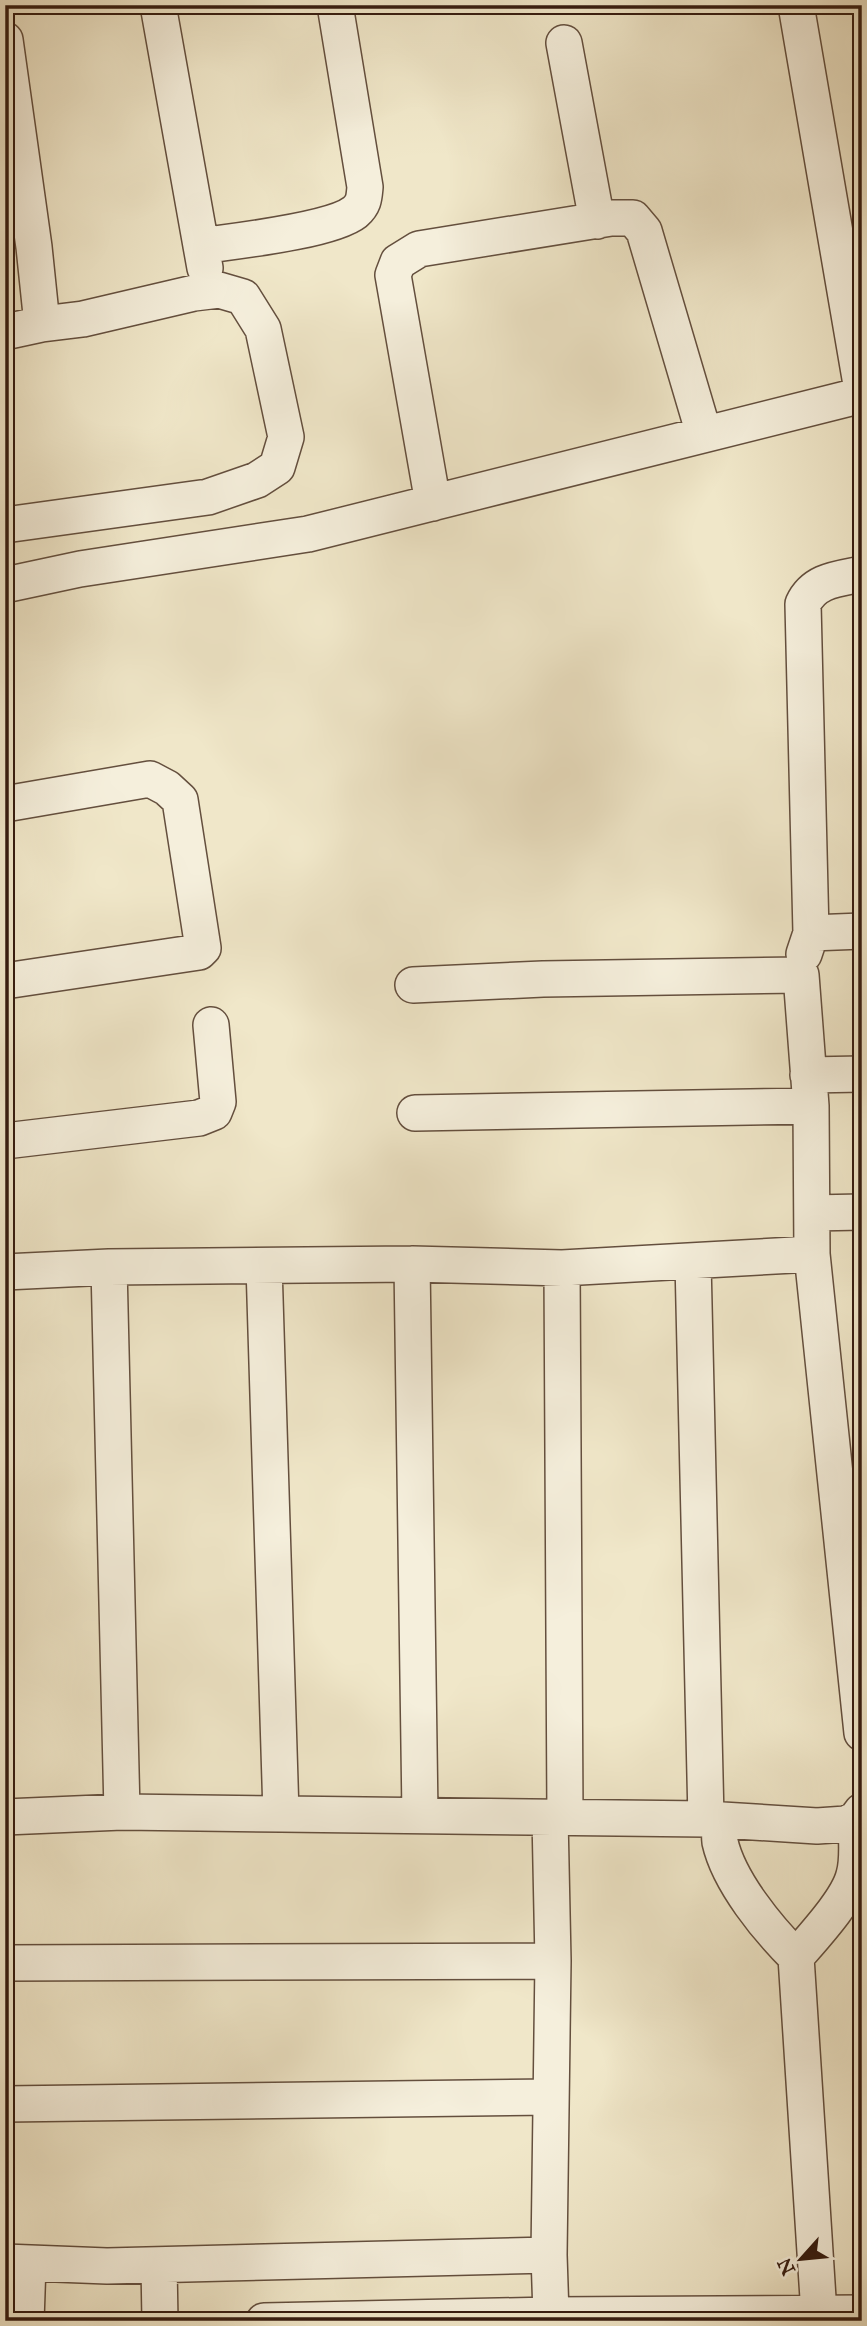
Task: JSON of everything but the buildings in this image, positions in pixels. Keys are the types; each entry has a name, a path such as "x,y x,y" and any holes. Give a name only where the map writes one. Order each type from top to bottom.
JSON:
{"street":[{"path":"158,5 209,292"},
{"path":"201,246 324,226 355,212 364,202 365,187 335,5"},
{"path":"796,5 862,390"},
{"path":"5,40 42,324"},
{"path":"564,43 597,221"},
{"path":"433,503 393,275 398,262 419,249 597,221 633,218 644,231 704,434"},
{"path":"5,332 83,319 194,293 219,290 243,297 263,329 286,436 278,467 257,480 208,497 5,525"},
{"path":"5,585 80,569 308,534 862,395"},
{"path":"862,574 828,581 809,592 803,604 811,933 804,949 801,975 810,1091 812,1254 862,1733"},
{"path":"5,804 150,779 167,788 180,800 203,948 199,952 5,981"},
{"path":"811,933 862,931"},
{"path":"413,985 542,979 801,975"},
{"path":"5,1141 199,1118 214,1112 218,1102 211,1025"},
{"path":"415,1114 810,1091 862,1074"},
{"path":"812,1213 862,1212"},
{"path":"5,1272 109,1267 412,1264 562,1268 812,1254"},
{"path":"693,1262 713,1820 729,1865 739,1884 773,1932 796,1957 819,2314"},
{"path":"412,1264 420,1815"},
{"path":"264,1266 281,1814"},
{"path":"109,1267 122,1812"},
{"path":"538,2318 549,2255 557,1817 562,1268"},
{"path":"5,1817 122,1812 420,1815 713,1820 817,1826 846,1824 859,1815"},
{"path":"796,1957 843,1898 854,1876 859,1815"},
{"path":"5,1963 553,1961"},
{"path":"5,2104 551,2097"},
{"path":"26,2321 17,2263 159,2265 549,2255"},
{"path":"159,2265 160,2321"},
{"path":"264,2321 819,2314 859,2316"}]}
